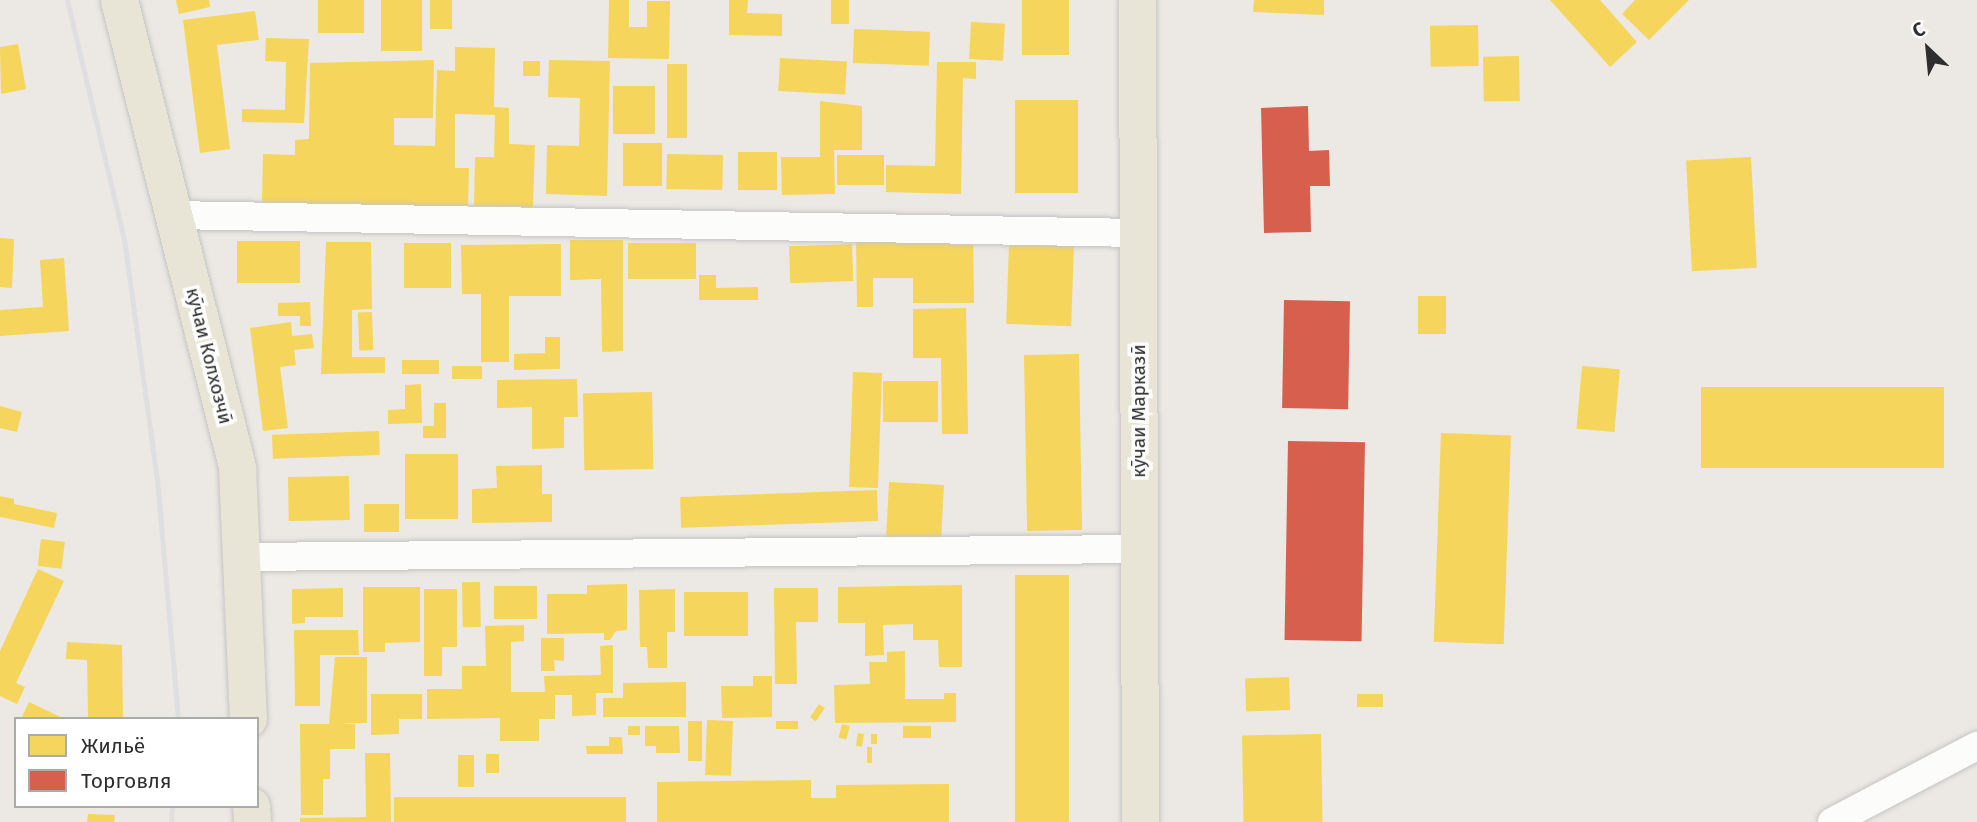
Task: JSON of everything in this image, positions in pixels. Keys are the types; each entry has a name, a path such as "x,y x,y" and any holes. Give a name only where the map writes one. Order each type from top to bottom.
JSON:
{"main road":[{"name":"кӯчаи Колхозчӣ","path":"119,0 237,468 248,717"},
{"name":"кӯчаи Марказӣ","path":"1137,0 1140,822"}],"street":[{"path":"173,215 1138,233"},
{"path":"241,557 1140,549"},
{"path":"1832,822 1977,746"}],"building: Жильё":[{"path":"176,0 209,0 210,7 179,14"},
{"path":"318,0 364,0 364,33 318,33"},
{"path":"381,0 422,0 422,51 381,51"},
{"path":"430,0 452,0 452,29 430,29"},
{"path":"609,0 629,0 629,27 647,27 647,1 670,1 669,59 608,58"},
{"path":"729,0 748,0 747,13 782,14 782,36 729,35"},
{"path":"831,0 849,0 849,24 831,24"},
{"path":"1022,0 1069,0 1069,55 1022,55"},
{"path":"1254,0 1324,0 1324,15 1253,12"},
{"path":"1550,0 1600,0 1637,42 1610,67"},
{"path":"1635,0 1689,0 1649,40 1622,14"},
{"path":"255,11 259,40 217,45 230,149 200,153 183,20"},
{"path":"971,22 1005,24 1003,61 969,59"},
{"path":"1478,25 1479,66 1431,67 1430,26"},
{"path":"854,29 930,32 929,66 853,63"},
{"path":"266,38 309,39 304,123 242,122 242,109 285,110 286,62 265,61"},
{"path":"18,44 26,89 1,94 0,47"},
{"path":"455,47 495,48 494,107 509,108 509,144 535,145 533,207 474,206 475,157 494,157 495,115 455,114 455,168 469,168 468,207 262,204 263,154 295,155 295,140 309,139 310,63 434,60 433,118 394,118 394,145 435,146 437,70 455,71"},
{"path":"1519,56 1520,101 1484,102 1483,57"},
{"path":"780,58 847,62 845,94 778,91"},
{"path":"549,60 610,61 607,196 546,194 547,145 579,146 580,98 548,97"},
{"path":"523,61 540,61 540,76 523,76"},
{"path":"937,62 976,62 976,79 963,78 961,194 886,192 886,165 935,166"},
{"path":"667,64 687,64 687,138 667,138"},
{"path":"613,86 655,86 655,134 613,134"},
{"path":"1015,100 1078,100 1078,193 1015,193"},
{"path":"820,101 862,106 862,150 834,150 835,194 782,195 781,157 820,157"},
{"path":"623,143 662,143 662,186 623,186"},
{"path":"738,152 777,152 777,190 738,190"},
{"path":"667,154 723,155 722,190 666,189"},
{"path":"837,155 884,155 884,185 837,185"},
{"path":"1751,157 1757,268 1692,271 1686,160"},
{"path":"973,234 974,303 913,303 913,278 873,278 873,307 857,307 856,236"},
{"path":"0,238 14,239 12,288 0,287"},
{"path":"570,240 623,240 623,351 602,352 601,279 570,280"},
{"path":"237,241 300,241 300,283 237,283"},
{"path":"326,242 371,242 372,309 352,310 352,357 385,357 385,373 321,374"},
{"path":"404,243 451,243 451,288 404,288"},
{"path":"628,243 696,243 696,279 628,279"},
{"path":"561,244 561,296 509,296 509,362 481,362 481,294 462,294 461,245"},
{"path":"852,244 853,281 790,283 789,246"},
{"path":"1009,244 1074,246 1071,326 1006,324"},
{"path":"64,258 69,331 0,336 0,310 43,307 40,260"},
{"path":"699,275 716,275 716,288 758,287 758,300 699,300"},
{"path":"1418,296 1446,296 1446,334 1418,334"},
{"path":"310,302 311,326 300,326 300,316 278,316 278,303"},
{"path":"966,308 968,434 942,434 941,358 913,358 913,309"},
{"path":"358,312 372,312 373,350 359,350"},
{"path":"291,322 292,336 312,334 314,348 294,350 296,365 280,367 288,428 263,431 250,328"},
{"path":"545,337 560,337 560,369 514,370 514,354 545,353"},
{"path":"1079,354 1082,530 1027,531 1024,355"},
{"path":"402,360 439,360 439,374 402,374"},
{"path":"452,366 482,366 482,379 452,379"},
{"path":"1582,366 1620,369 1614,432 1577,429"},
{"path":"853,372 882,373 878,488 849,487"},
{"path":"577,379 578,417 564,417 564,448 532,449 532,407 497,408 497,380"},
{"path":"883,381 938,381 938,422 883,422"},
{"path":"421,384 422,423 388,424 388,410 405,409 405,385"},
{"path":"1701,387 1944,387 1944,468 1701,468"},
{"path":"652,392 653,469 584,470 583,393"},
{"path":"434,403 446,403 446,438 423,438 423,426 434,426"},
{"path":"0,406 22,412 17,432 0,428"},
{"path":"379,431 380,455 273,459 272,435"},
{"path":"1441,433 1511,435 1504,644 1434,642"},
{"path":"405,454 458,454 458,519 405,519"},
{"path":"542,465 542,494 552,494 552,522 472,523 472,489 497,488 496,466"},
{"path":"349,476 350,520 289,521 288,477"},
{"path":"889,482 944,485 941,541 886,538"},
{"path":"877,490 878,521 681,528 680,497"},
{"path":"0,496 14,499 14,504 57,513 54,528 0,517"},
{"path":"364,504 399,504 399,532 364,532"},
{"path":"41,539 65,542 62,569 38,566"},
{"path":"38,569 64,581 16,683 25,687 17,704 0,696 0,651"},
{"path":"1015,575 1069,575 1069,822 1015,822"},
{"path":"462,582 480,582 481,627 463,627"},
{"path":"627,584 627,630 616,631 610,640 604,640 604,633 547,634 547,594 587,594 587,585"},
{"path":"962,585 962,667 939,667 938,640 913,640 913,624 883,625 884,655 865,656 865,623 838,623 838,587"},
{"path":"494,586 537,586 537,619 494,619"},
{"path":"363,587 420,587 420,642 385,643 385,652 363,652"},
{"path":"343,588 343,617 305,617 305,623 292,624 292,589"},
{"path":"774,588 818,588 818,622 796,622 797,684 775,684"},
{"path":"424,589 457,589 457,647 442,647 442,676 424,676"},
{"path":"675,589 675,632 667,632 667,668 648,668 647,647 640,647 639,590"},
{"path":"684,592 748,592 748,636 684,636"},
{"path":"524,625 524,641 511,642 511,692 545,692 544,676 601,675 600,646 613,645 613,693 596,693 596,715 572,716 572,695 555,695 555,719 539,719 539,741 500,741 500,718 427,719 427,689 462,689 462,666 486,666 485,626"},
{"path":"294,630 358,630 359,655 320,655 320,706 295,706"},
{"path":"541,638 564,638 564,661 554,660 555,671 541,671"},
{"path":"67,642 122,645 123,717 88,717 87,660 66,659"},
{"path":"905,651 905,699 944,699 944,693 956,693 956,722 835,723 834,685 870,684 869,662 887,662 887,652"},
{"path":"335,657 367,657 367,723 340,723 355,724 355,749 330,749 330,779 323,779 323,815 301,815 300,724 329,724"},
{"path":"753,676 772,676 772,717 722,718 721,686 753,686"},
{"path":"1289,677 1290,710 1246,712 1245,679"},
{"path":"686,682 686,717 603,717 603,698 623,698 623,683"},
{"path":"371,694 422,694 422,719 399,719 399,734 371,735"},
{"path":"1357,694 1383,694 1383,707 1357,707"},
{"path":"29,702 61,717 22,717"},
{"path":"819,704 825,708 816,721 810,717"},
{"path":"707,720 733,721 731,776 705,775"},
{"path":"688,721 702,721 702,761 688,761"},
{"path":"776,721 798,721 798,729 776,729"},
{"path":"842,724 850,726 846,740 839,738"},
{"path":"628,726 640,726 640,735 628,735"},
{"path":"645,726 679,726 680,753 656,753 656,746 645,746"},
{"path":"903,726 931,726 931,738 903,738"},
{"path":"858,733 864,734 862,747 856,746"},
{"path":"871,734 877,734 877,744 871,744"},
{"path":"1321,734 1323,822 1244,822 1242,735"},
{"path":"609,737 622,737 623,754 587,754 586,746 609,746"},
{"path":"867,747 872,747 872,763 867,763"},
{"path":"365,753 390,753 391,822 300,822 300,818 366,817"},
{"path":"486,754 499,754 499,773 486,773"},
{"path":"458,755 474,755 474,787 458,787"},
{"path":"811,780 811,798 836,798 836,785 949,784 949,822 657,822 657,782"},
{"path":"394,797 626,797 626,822 394,822"},
{"path":"88,814 115,815 114,822 87,822"}],"building: Торговля":[{"path":"1308,106 1309,151 1329,150 1330,186 1310,186 1311,232 1264,233 1261,108"},
{"path":"1284,300 1350,301 1348,409 1282,408"},
{"path":"1288,441 1365,442 1362,641 1285,640"}],"railway":[{"path":"67,0 124,239 157,479 178,717"},
{"path":"171,822 172,808"}]}
